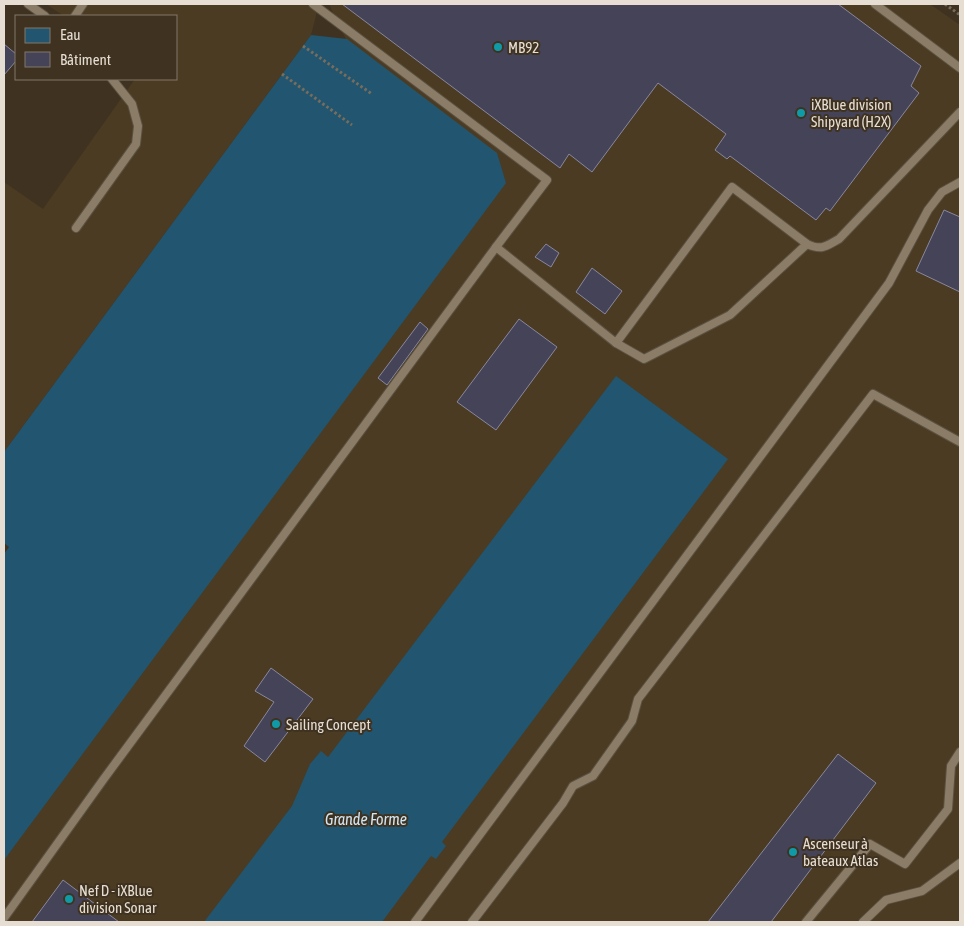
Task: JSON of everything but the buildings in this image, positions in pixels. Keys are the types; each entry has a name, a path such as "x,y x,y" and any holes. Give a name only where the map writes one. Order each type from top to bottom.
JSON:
{"lane":[{"path":"28,4 44,15"},
{"path":"76,15 83,4"},
{"path":"4,918 103,780 496,247 548,180 313,4"},
{"path":"875,4 960,68"},
{"path":"76,228 136,144 138,126 132,104 113,80"},
{"path":"616,343 732,187 807,244 815,248 825,248 840,239 960,112"},
{"path":"415,922 889,284 928,210 942,192 960,182"},
{"path":"496,247 616,343 644,359 730,315 807,244"},
{"path":"472,922 574,786 592,776 632,721 638,699 873,394 960,442"},
{"path":"806,922 870,844 905,864 948,809 951,766 960,752"},
{"path":"863,922 886,900 922,892 960,863"}],"path":[{"path":"945,4 960,14"},
{"path":"303,46 372,94"},
{"path":"282,74 352,126"}],"shaded area":[{"path":"46,4 319,4 311,35 4,452 4,182 43,209 134,80 178,80 178,15 62,15"},
{"path":"329,4 930,4 960,25 960,922 4,922 4,843 372,94"}],"water":[{"path":"311,35 347,39 497,153 506,183 4,860 4,554 9,547 4,543 4,452"},
{"name":"Grande Forme","path":"616,376 728,459 442,842 446,846 436,859 431,856 382,922 204,922 292,806 310,764 321,751 328,757"}],"place":[{"name":"MB92","path":"498,47"},
{"name":"iXBlue division Shipyard (H2X)","path":"801,113"},
{"name":"Sailing Concept","path":"276,724"},
{"name":"Ascenseur à bateaux Atlas","path":"793,852"},
{"name":"Nef D - iXBlue division Sonar","path":"69,899"}]}
